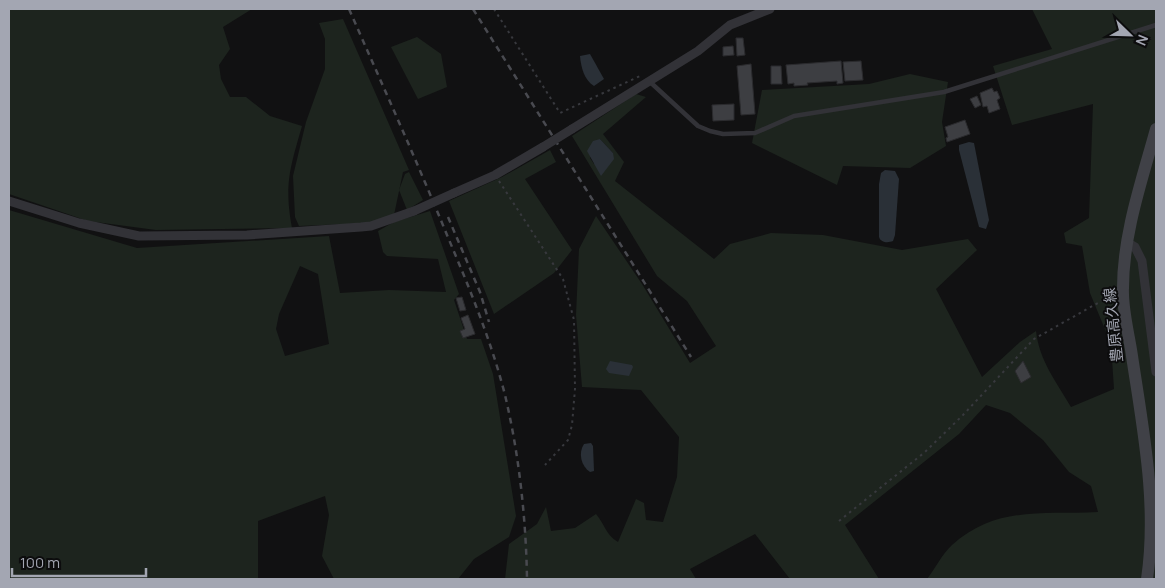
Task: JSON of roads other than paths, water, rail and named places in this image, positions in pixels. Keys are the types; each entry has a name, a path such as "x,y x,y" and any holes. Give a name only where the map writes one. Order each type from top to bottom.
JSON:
{"main road":[{"name":"豊原高久線","path":"1147,579 1150,556 1151,483 1122,289 1128,242 1137,196 1156,128"}],"street":[{"path":"9,201 79,223 147,236 247,235 372,226 414,211 495,175 572,129 645,78 698,51 730,25 770,9"},
{"path":"1128,242 1135,247 1142,261 1156,372"}],"lane":[{"path":"645,78 698,126 710,132 723,134 756,133 794,116 944,92 1156,24"}],"railway":[{"path":"349,9 435,207 471,294 493,354 505,395 518,463 525,533 527,579"},
{"path":"473,9 691,357"},
{"path":"448,217 480,292 489,322"}]}
